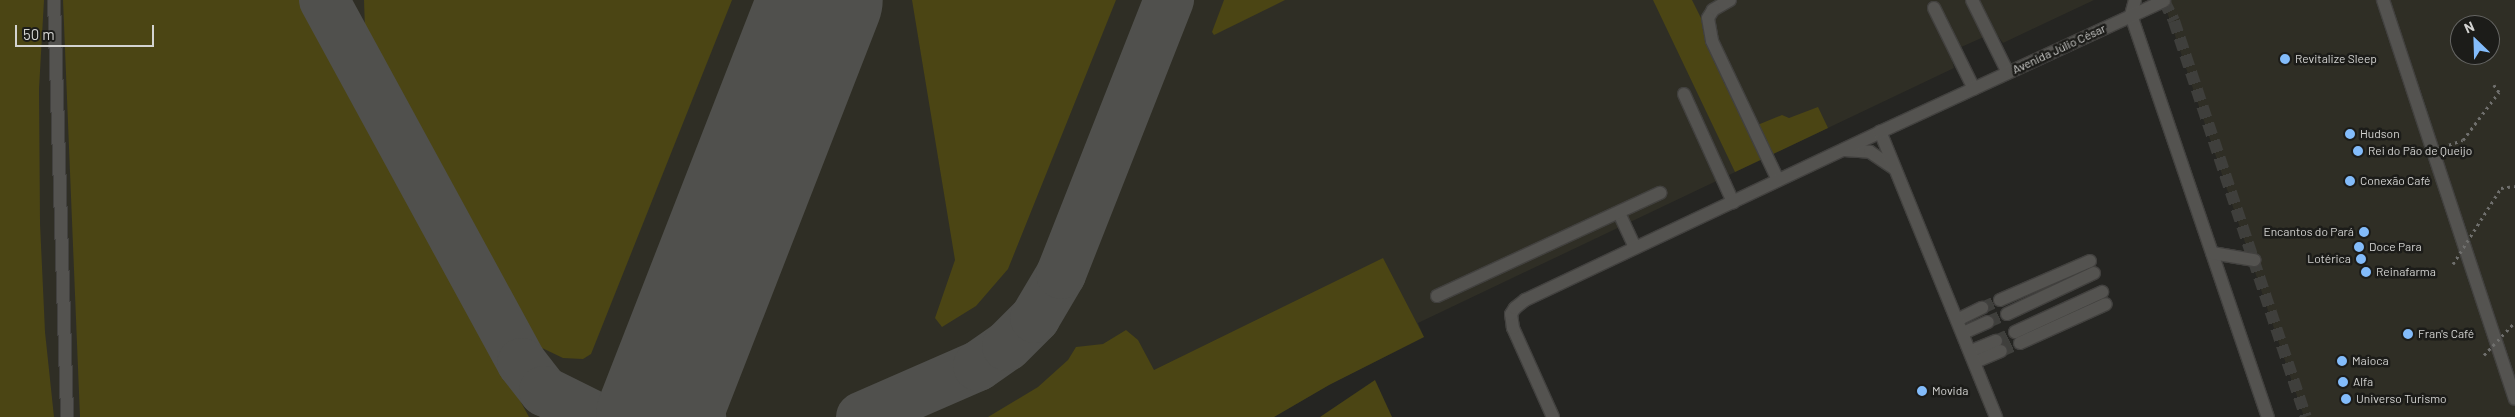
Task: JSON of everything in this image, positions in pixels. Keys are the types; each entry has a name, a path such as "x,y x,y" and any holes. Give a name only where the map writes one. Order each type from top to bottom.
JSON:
{"street":[{"path":"54,0 67,417"},
{"path":"1730,0 1713,10 1708,18 1712,41 1778,180"},
{"path":"1972,0 2008,73"},
{"path":"2135,0 2131,15 2268,417"},
{"path":"2383,0 2515,399"},
{"name":"Avenida Júlio César","path":"1553,417 1511,322 1515,308 1525,300 1880,132 2164,1"},
{"path":"1934,8 1974,89"},
{"path":"1684,94 1733,202"},
{"path":"1880,132 1973,356 1996,417"},
{"path":"1842,150 1870,152 1896,169"},
{"path":"1437,296 1660,193"},
{"path":"1619,213 1635,248"},
{"path":"2212,253 2254,260"},
{"path":"2000,300 2090,261"},
{"path":"2007,314 2094,273"},
{"path":"2018,338 2104,298"},
{"path":"1957,320 1982,308"},
{"path":"1963,333 1988,322"},
{"path":"1973,356 1999,346"}],"path":[{"path":"2418,155 2463,140 2500,92 2494,85"},
{"path":"2453,264 2501,188 2515,186"},
{"path":"2484,355 2515,322"}],"shaded area":[{"path":"0,0 2094,0 2003,43 1995,32 1950,52 1954,68 1418,323 1424,337 1329,385 1274,417 0,417"},
{"path":"0,0 44,0 39,89 40,223 45,332 54,417 0,417"},
{"path":"63,0 303,0 529,417 80,417"},
{"path":"364,0 732,0 591,354 583,359 563,358 540,347 532,335 372,47 365,29"},
{"path":"912,0 1116,0 1008,269 976,306 942,327 935,318 955,260"},
{"path":"1224,0 1285,0 1214,35 1212,32"},
{"path":"1653,0 1692,0 1755,126 1782,115 1789,118 1818,107 1828,128 1735,172"},
{"path":"2163,0 2515,0 2515,417 2304,417"},
{"path":"1383,258 1424,337 1329,385 1274,417 988,417 1038,387 1068,360 1076,347 1103,344 1126,330 1138,340 1154,370"},
{"path":"1375,380 1392,417 1320,417"}],"taxiway":[{"path":"324,0 522,363 544,391 596,417"},
{"path":"861,417 978,366 1007,346 1035,318 1061,274 1169,0"},
{"path":"690,336 688,386 701,417"}],"runway":[{"path":"658,417 821,0"}],"tunnel":[{"path":"2164,1 2174,21 2306,417"},
{"path":"1982,308 2000,300"},
{"path":"1988,322 2007,314"},
{"path":"1996,341 2015,332"},
{"path":"2001,351 2020,343"}],"place":[{"name":"Revitalize Sleep","path":"2285,59"},
{"name":"Hudson","path":"2350,134"},
{"name":"Rei do Pão de Queijo","path":"2358,151"},
{"name":"Conexão Café","path":"2350,181"},
{"name":"Encantos do Pará","path":"2364,232"},
{"name":"Doce Para","path":"2359,247"},
{"name":"Lotérica","path":"2361,259"},
{"name":"Reinafarma","path":"2366,272"},
{"name":"Fran's Café","path":"2408,334"},
{"name":"Maioca","path":"2342,361"},
{"name":"Alfa","path":"2343,382"},
{"name":"Movida","path":"1922,391"},
{"name":"Universo Turismo","path":"2346,399"}]}
